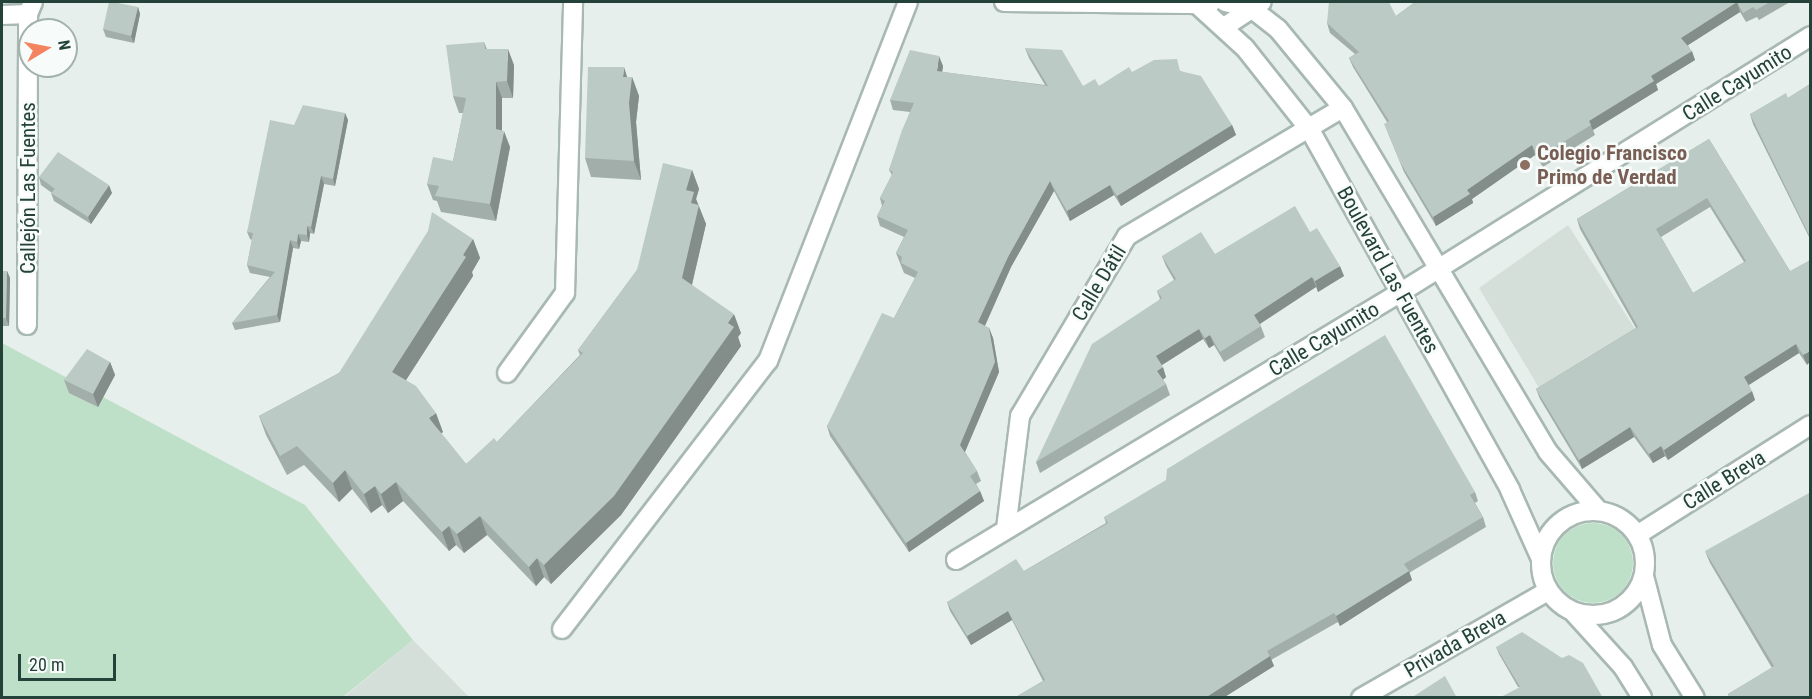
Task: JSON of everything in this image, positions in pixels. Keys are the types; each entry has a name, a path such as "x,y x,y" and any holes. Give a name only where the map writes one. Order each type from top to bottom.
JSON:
{"street":[{"path":"507,374 565,293 573,2"},
{"path":"562,628 768,361 908,2"},
{"name":"Boulevard Las Fuentes","path":"1004,2 1199,6 1224,2 1257,5 1343,108 1437,270 1548,452 1599,511"},
{"path":"1224,27 1257,5"},
{"name":"Boulevard Las Fuentes","path":"1199,6 1224,27 1310,130 1510,490 1540,559"},
{"name":"Callejón Las Fuentes","path":"2,15 30,8 27,325"},
{"name":"Calle Cayumito","path":"956,560 1437,270 1810,36"},
{"name":"Calle Dátil","path":"1006,529 1020,416 1127,236 1310,130 1343,108"},
{"name":"Calle Breva","path":"1637,535 1810,425"},
{"path":"1642,698 1623,667 1574,613 1548,591 1540,559 1553,528 1567,517 1599,511 1627,524 1637,535 1645,555 1644,576 1662,645 1695,698"},
{"path":"1574,613 1592,616 1625,605 1644,576"},
{"name":"Privada Breva","path":"1362,698 1548,591"}],"shaded area":[{"path":"1568,225 1637,332 1541,391 1479,288"},
{"path":"413,640 469,697 343,698"}],"green space":[{"path":"2,343 305,505 413,640 343,697 2,697"},
{"path":"1585,523 1601,523 1622,534 1633,555 1633,571 1622,592 1601,603 1585,603 1571,597 1559,585 1553,571 1553,555 1559,541 1571,529"}],"building":[{"path":"109,2 138,7 131,36 103,29"},
{"path":"1329,2 1389,2 1396,16 1415,2 1737,2 1681,38 1692,51 1651,76 1654,81 1589,121 1591,125 1539,157 1532,145 1467,190 1470,194 1433,217 1400,162 1384,124 1389,121 1349,58 1359,52 1327,23"},
{"path":"1737,2 1770,2 1756,10 1753,7 1743,13"},
{"path":"484,42 485,49 508,49 507,81 496,82 496,129 504,131 490,204 435,196 439,186 427,184 433,157 453,161 466,98 453,96 446,45"},
{"path":"1025,48 1062,50 1083,86 1095,79 1099,86 1129,67 1132,72 1154,60 1177,59 1180,71 1201,76 1232,125 1117,196 1110,185 1067,211 1050,181 1008,257 978,322 989,328 995,362 960,445 977,471 970,476 980,491 906,543 827,426 882,313 894,318 918,272 901,263 902,257 896,253 908,230 877,216 885,201 880,198 893,172 889,170 902,130 914,103 890,100 910,50 939,56 937,71 1048,86"},
{"path":"588,67 624,67 623,77 632,77 629,103 634,161 585,158"},
{"path":"1810,84 1810,237 1750,114 1786,93 1788,98"},
{"path":"303,105 345,113 333,179 321,176 311,227 307,226 307,235 298,234 297,242 290,240 277,315 232,323 275,272 247,265 253,233 247,232 270,120 294,125"},
{"path":"1709,139 1790,271 1810,260 1810,351 1803,355 1796,344 1744,377 1752,391 1664,450 1661,446 1649,454 1630,427 1579,460 1536,389 1638,327 1577,219","holes":["1707,198 1746,261 1693,293 1656,229"]},
{"path":"58,152 109,185 88,217 51,193 55,189 39,177"},
{"path":"663,163 692,170 686,190 694,192 691,203 699,205 682,278 734,314 728,323 734,327 614,496 544,565 537,558 529,567 480,516 457,534 449,526 442,532 396,482 381,494 375,486 364,494 345,470 333,483 297,446 280,456 259,416 339,373 428,231 432,212 473,239 463,255 466,257 392,372 416,386 436,413 429,418 466,464 494,438 497,442 583,353 578,350 637,270"},
{"path":"1295,206 1310,232 1317,228 1340,266 1315,281 1312,277 1254,315 1261,326 1220,352 1210,335 1205,338 1199,329 1156,356 1163,367 1157,371 1166,384 1036,462 1092,344 1162,298 1157,291 1176,279 1162,256 1201,232 1215,254"},
{"path":"2,271 7,271 6,318 2,318"},
{"path":"1385,335 1475,492 1470,495 1483,517 1404,564 1409,571 1336,616 1334,613 1267,651 1270,656 1205,698 1014,698 1045,680 1008,611 967,636 947,602 1016,559 1024,571 1108,523 1104,517 1166,480 1167,469"},
{"path":"87,349 110,362 93,394 64,380"},
{"path":"1809,493 1810,698 1730,698 1728,694 1774,666 1705,551"},
{"path":"1522,632 1562,658 1569,655 1583,663 1603,698 1499,698 1520,687 1496,647"},
{"path":"1445,676 1457,698 1411,698"}],"place":[{"name":"Colegio Francisco Primo de Verdad","path":"1525,165"}]}
